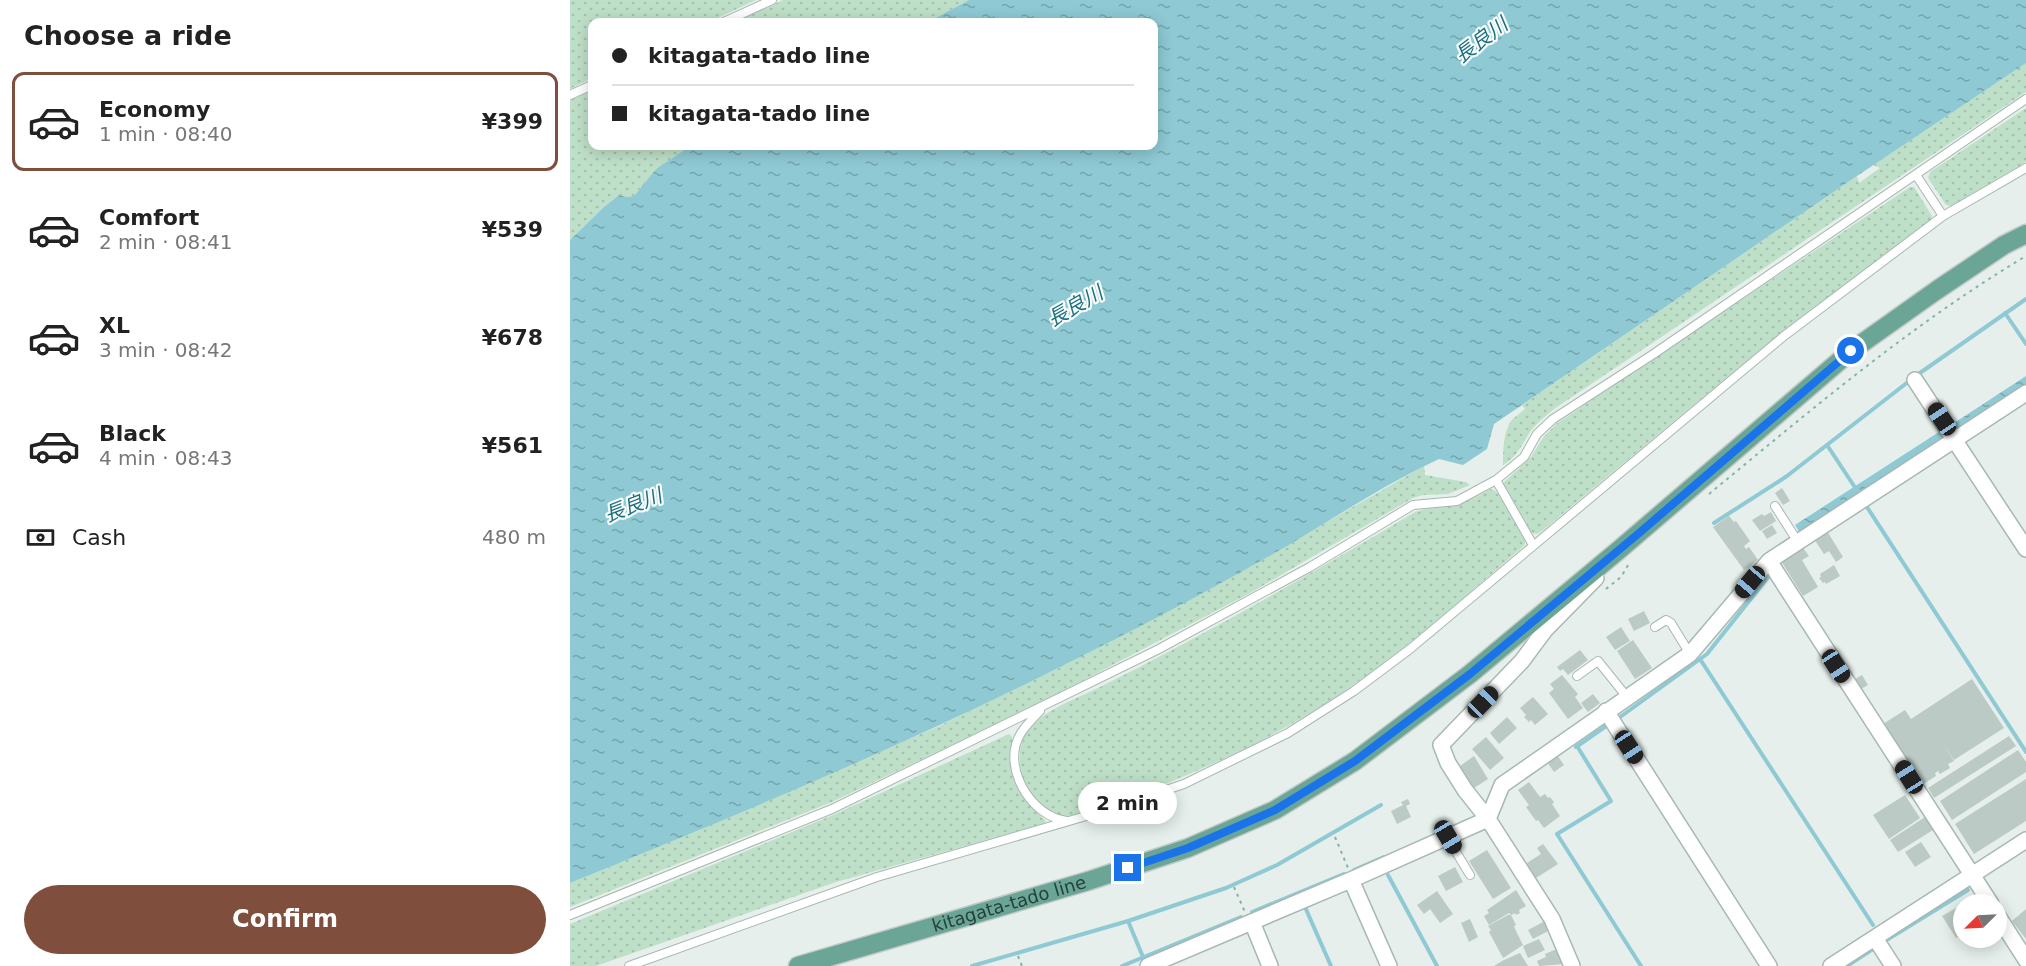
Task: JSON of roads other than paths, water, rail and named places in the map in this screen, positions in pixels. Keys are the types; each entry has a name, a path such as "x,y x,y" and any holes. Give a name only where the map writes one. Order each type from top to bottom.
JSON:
{"main road":[{"name":"kitagata-tado line","path":"798,966 1088,881 1188,848 1275,810 1355,761 1626,553 1851,351 1956,277 2004,245 2026,234"}],"street":[{"path":"1915,380 2026,549"},
{"path":"1152,965 1488,819 1502,785 1610,718 1626,697 1690,654 1769,561 2026,393"},
{"path":"1572,966 1552,919 1488,819 1465,790 1448,763 1441,745 1522,661 1545,630 1603,571 1626,553"},
{"path":"1769,561 1984,894"},
{"path":"1610,718 1769,966"},
{"path":"1831,966 2026,840"},
{"path":"1352,880 1389,966"},
{"path":"1251,923 1270,966"},
{"path":"2007,930 2026,960"},
{"path":"1875,938 1893,966"}],"lane":[{"path":"733,18 772,0"},
{"path":"570,95 588,86"},
{"path":"570,915 832,809 1157,650 1300,572 1413,505 1457,501 1496,480 1524,456 1537,434 1553,418 1652,355 2026,99"},
{"path":"629,966 877,877 1069,821 1184,784 1288,733 1354,692 1410,649 1784,336 1944,216 2026,168"},
{"path":"1916,175 1944,216"},
{"path":"1496,480 1533,545"},
{"path":"1775,506 1798,542"},
{"path":"1655,627 1666,620 1671,623 1690,654"},
{"path":"1577,676 1598,661 1626,697"},
{"path":"1042,708 1020,734 1015,751 1016,767 1024,792 1032,802 1053,818 1069,821"},
{"path":"1448,837 1470,875"}],"water":[{"name":"長良川","path":"969,0 2026,0 2026,63 1494,424 1487,449 1463,465 1439,459 1204,592 1003,695 819,779 570,883 570,240 619,195 634,196 656,169 684,150 1158,150 1158,18 935,18"},
{"path":"2026,376 2026,387 1957,431 1951,425"},
{"path":"1942,430 1946,438 1800,533 1795,525"}],"waterway":[{"path":"1714,523 1787,476 1917,375 2026,299"},
{"path":"2005,313 2026,344"},
{"path":"1827,445 1856,489"},
{"path":"1865,504 2026,752"},
{"path":"1616,720 1707,654 1769,576"},
{"path":"1700,659 1873,925"},
{"path":"1576,747 1609,724"},
{"path":"1577,746 1611,801 1557,834 1641,966"},
{"path":"1143,957 1128,921 1226,888 1277,865 1381,805"},
{"path":"1354,870 1384,857"},
{"path":"1252,912 1344,874"},
{"path":"1388,875 1437,966"},
{"path":"1885,941 1968,890"},
{"path":"1305,907 1331,966"},
{"path":"1122,966 1241,917"},
{"path":"972,966 1128,921"},
{"path":"1847,966 1873,949"}]}
